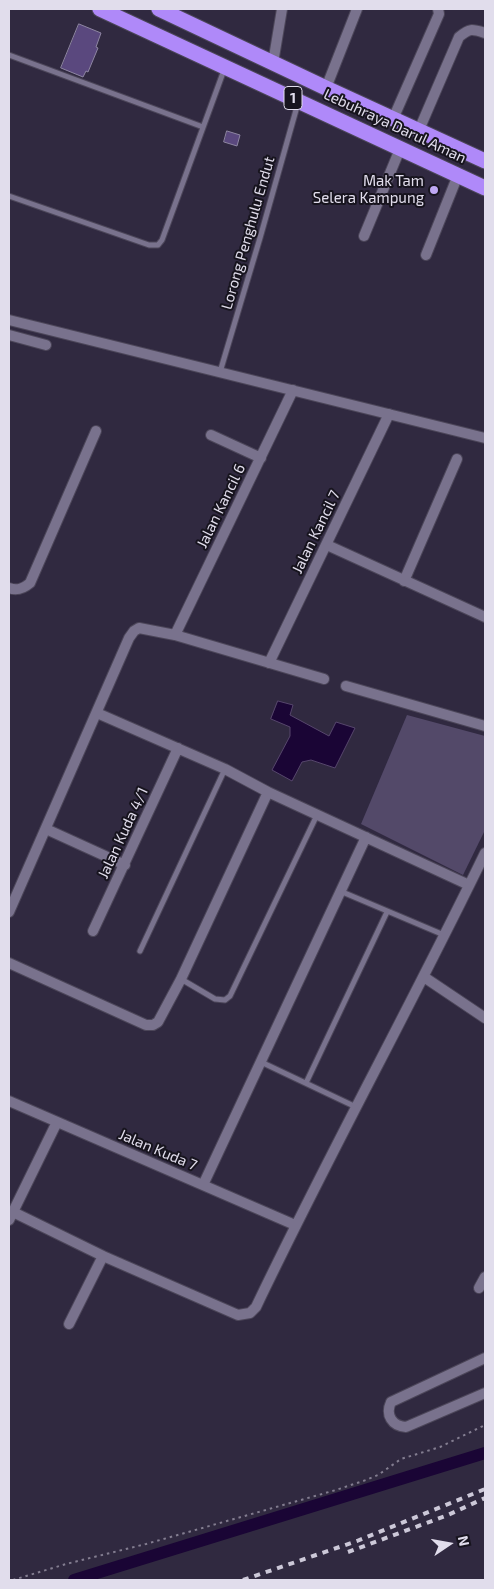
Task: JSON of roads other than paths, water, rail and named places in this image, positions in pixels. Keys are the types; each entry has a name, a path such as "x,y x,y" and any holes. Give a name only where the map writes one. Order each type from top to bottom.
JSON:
{"highway":[{"name":"Lebuhraya Darul Aman","path":"100,9 485,188"},
{"name":"Lebuhraya Darul Aman","path":"159,9 485,160"}],"street":[{"path":"273,63 282,9"},
{"path":"326,88 357,9"},
{"path":"393,119 439,14 438,9"},
{"path":"420,130 459,37 474,29 485,33"},
{"path":"364,236 400,149"},
{"path":"426,255 458,175"},
{"path":"9,320 485,438"},
{"path":"9,335 46,344"},
{"name":"Jalan Kancil 6","path":"175,635 293,390"},
{"name":"Jalan Kancil 7","path":"269,663 389,414"},
{"path":"9,588 19,590 30,584 96,431"},
{"path":"211,435 261,458"},
{"path":"404,581 457,459"},
{"path":"327,545 485,617"},
{"path":"9,912 98,713 129,638 134,631 140,628 175,635 324,679"},
{"path":"346,686 485,726"},
{"path":"98,713 225,769 268,792 469,885"},
{"name":"Jalan Kuda 4/1","path":"93,931 125,866 178,748"},
{"path":"9,963 146,1025 158,1022 268,792"},
{"path":"46,829 125,866"},
{"path":"203,1185 366,837"},
{"path":"57,1122 11,1216 238,1315 250,1313 256,1308 295,1225 424,977 485,853"},
{"path":"424,977 485,1018"},
{"name":"Jalan Kuda 7","path":"9,1101 295,1225"},
{"path":"69,1324 103,1256"},
{"path":"479,1288 485,1277"},
{"path":"485,1358 391,1402 389,1414 391,1420 398,1427 406,1427 485,1393"}],"lane":[{"path":"9,56 202,127"},
{"path":"9,196 149,245 158,245 162,240 225,67"},
{"name":"Lorong Penghulu Endut","path":"220,372 260,238 298,100"},
{"path":"140,951 225,769"},
{"path":"180,979 215,999 225,1000 230,996 317,815"},
{"path":"340,891 444,936"},
{"path":"306,1084 387,912"},
{"path":"261,1062 356,1107"}],"waterway":[{"path":"74,1580 485,1453"}],"railway":[{"path":"243,1580 357,1541 485,1489"},
{"path":"348,1552 448,1515 485,1498"}],"place":[{"name":"Mak Tam Selera Kampung","path":"434,190"}]}
